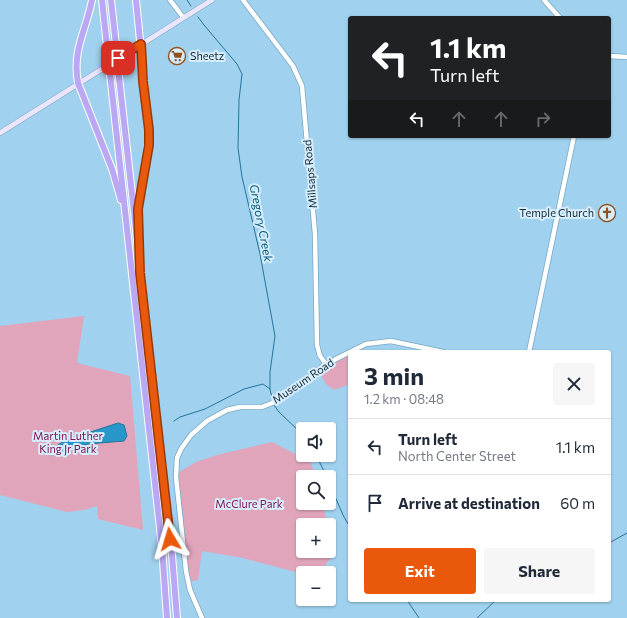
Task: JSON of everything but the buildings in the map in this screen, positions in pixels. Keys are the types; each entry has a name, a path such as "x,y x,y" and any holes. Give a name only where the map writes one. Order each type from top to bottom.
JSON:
{"highway":[{"path":"92,0 76,58 75,70 78,83 112,169 127,230"},
{"path":"102,0 162,547 167,618"},
{"path":"111,0 172,555 177,618"},
{"path":"136,0 149,130 149,145 138,209 140,273"}],"main road":[{"path":"0,133 182,17 212,0"}],"street":[{"path":"170,0 182,17"},
{"name":"Millsaps Road","path":"243,0 293,66 302,86 315,234 317,344 320,356 326,364"},
{"path":"544,0 558,16"},
{"path":"611,56 627,57"},
{"path":"529,350 574,138"},
{"name":"Museum Road","path":"354,350 366,344 384,341 404,343 434,350"},
{"name":"Museum Road","path":"202,618 190,590 185,564 176,477 177,458 181,449 191,435 213,417 234,408 262,407 274,402 293,390 326,364 348,353"}],"green space":[{"name":"Martin Luther King Jr Park","path":"84,316 77,363 130,376 143,530 98,519 97,506 84,510 67,512 0,495 0,326"},
{"path":"348,356 348,385 334,390 326,384 320,374 328,366"},
{"name":"McClure Park","path":"272,442 296,454 296,462 311,462 313,470 296,470 296,510 324,510 326,518 296,518 296,558 331,558 325,566 296,566 296,572 243,558 202,551 198,580 188,582 176,474 196,462 217,455"}],"water":[{"path":"118,423 124,425 127,436 124,441 88,444 61,452 58,445 66,440"}],"waterway":[{"name":"Gregory Creek","path":"187,0 191,6"},
{"name":"Gregory Creek","path":"198,17 237,64 242,74 239,100 238,148 242,177 260,254 275,336 270,372 270,390 273,400"},
{"path":"174,421 180,417 205,409 244,389 263,384 270,389"},
{"name":"Gregory Creek","path":"274,405 296,428"},
{"name":"Gregory Creek","path":"320,462 324,470"},
{"name":"Gregory Creek","path":"336,499 348,524"},
{"path":"611,542 627,533"},
{"name":"Gregory Creek","path":"408,602 419,618"},
{"path":"477,618 494,602"}],"place":[{"name":"Sheetz","path":"177,56"},
{"name":"Temple Church","path":"607,213"}],"route":[{"path":"118,58 141,44 143,81 148,115 149,145 138,209 138,241 140,273 170,539"}]}
